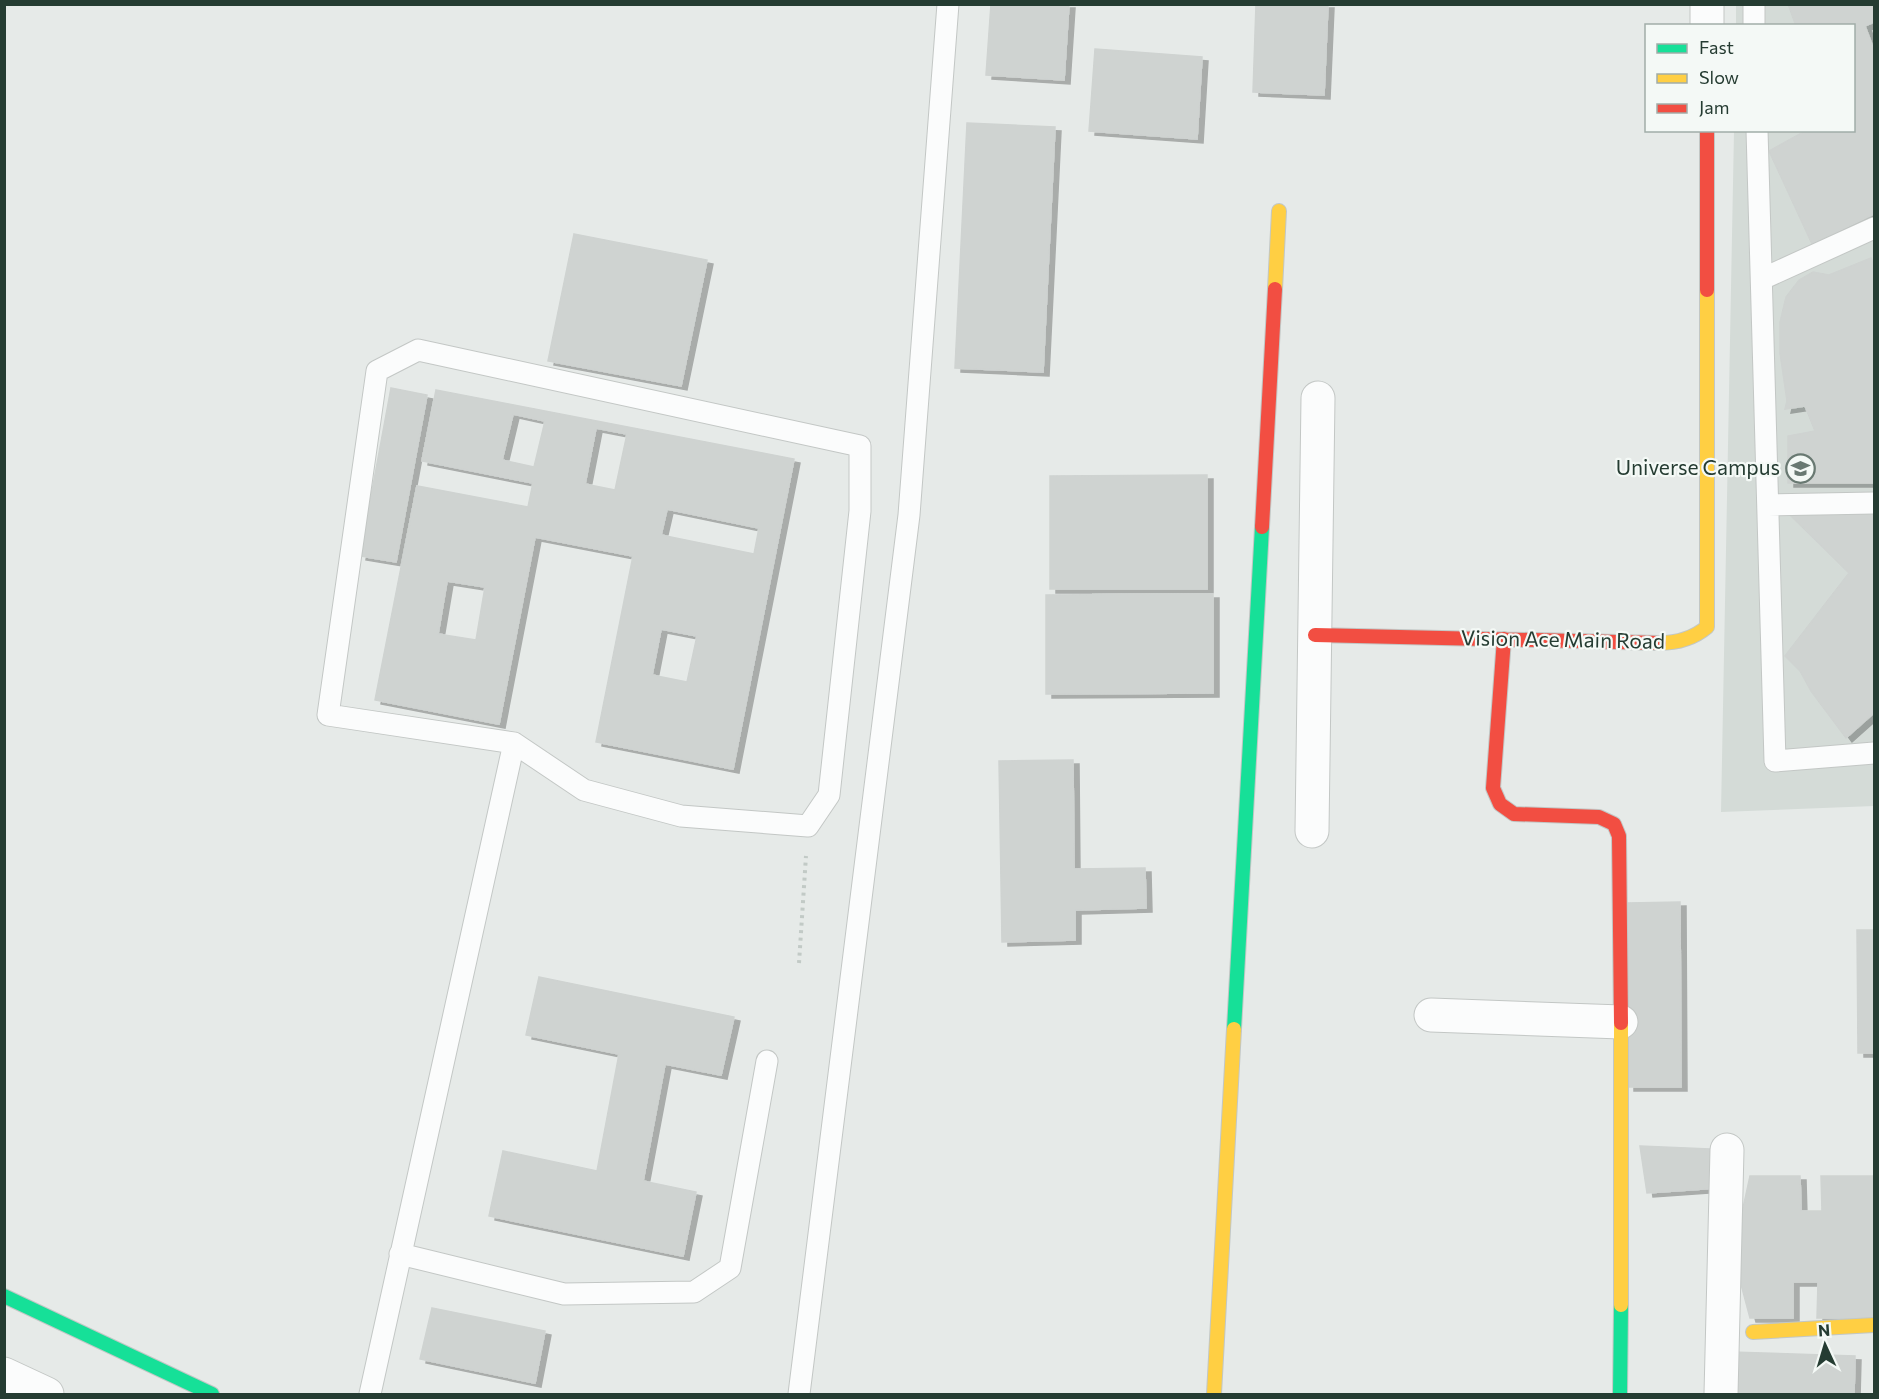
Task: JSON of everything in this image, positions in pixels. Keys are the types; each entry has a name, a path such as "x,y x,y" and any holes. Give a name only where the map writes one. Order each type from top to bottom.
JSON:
{"street":[{"path":"1707,4 1707,24"},
{"name":"Vision Ace Main Road","path":"1315,635 1672,643 1699,634 1707,627 1707,132"},
{"path":"1214,1395 1279,211"},
{"path":"1312,831 1318,398"},
{"path":"1504,639 1493,788 1504,810 1514,814 1599,817 1614,824 1619,836 1620,1395"},
{"path":"1431,1015 1621,1022"},
{"path":"1721,1395 1727,1150"},
{"path":"4,1296 192,1390"},
{"path":"1753,1332 1875,1325"},
{"path":"4,1374 47,1395"}],"lane":[{"path":"800,1395 909,515 948,4"},
{"path":"1754,4 1755,24"},
{"path":"1757,132 1775,761 1875,753"},
{"path":"1762,279 1875,228"},
{"path":"418,350 860,446 860,511 830,795 808,826 681,816 584,790 514,743 328,715 377,371 418,350"},
{"path":"1768,505 1875,503"},
{"path":"370,1395 514,743"},
{"path":"400,1254 564,1294 694,1292 730,1269 767,1061"}],"path":[{"path":"799,963 808,826"}],"shaded area":[{"name":"Universe Campus","path":"1736,5 1874,5 1874,806 1721,812 1734,132 1855,132 1855,24 1736,24"}],"building":[{"path":"991,4 1069,4 1064,80 986,75"},
{"path":"1256,4 1328,4 1324,95 1253,92"},
{"path":"1788,4 1874,4 1874,22 1865,26 1874,50 1874,214 1812,244 1769,151 1803,132 1855,132 1855,24 1795,24"},
{"path":"1095,49 1202,57 1197,139 1089,131"},
{"path":"967,123 1055,127 1043,372 955,368"},
{"path":"574,234 707,260 681,386 548,361"},
{"path":"1871,258 1874,265 1874,483 1788,483 1788,436 1815,431 1805,406 1785,409 1787,401 1780,353 1780,322 1786,297 1799,280 1813,272 1829,275"},
{"path":"391,388 427,395 396,562 360,556"},
{"path":"436,390 794,459 733,769 596,742 633,556 535,537 499,724 375,700 417,486 528,507 533,483 422,461","holes":["513,414 545,421 534,467 502,460","596,428 627,434 615,490 585,484","667,509 759,528 754,554 661,535","447,581 485,587 476,640 438,634","661,629 697,636 687,682 652,675"]},
{"path":"1207,475 1207,589 1050,589 1050,476"},
{"path":"1790,515 1874,515 1874,713 1846,738 1811,691 1800,671 1785,656 1849,573"},
{"path":"1213,594 1213,693 1046,694 1046,595"},
{"path":"1073,760 1074,869 1145,868 1146,908 1075,910 1075,940 1002,942 999,761"},
{"path":"1680,902 1681,1087 1628,1087 1628,903"},
{"path":"1857,930 1874,930 1874,1053 1858,1053"},
{"path":"539,977 734,1017 721,1075 665,1064 643,1181 696,1192 683,1256 489,1216 503,1151 597,1171 619,1054 526,1035"},
{"path":"1640,1146 1710,1149 1717,1188 1647,1193"},
{"path":"1750,1176 1800,1176 1801,1211 1822,1211 1821,1176 1874,1176 1874,1318 1817,1318 1818,1282 1793,1282 1793,1318 1750,1318 1733,1254"},
{"path":"432,1308 545,1331 535,1383 420,1359"},
{"path":"1731,1352 1855,1356 1854,1394 1730,1394"}],"traffic: fast":[{"path":"1234,1029 1262,527"},
{"path":"4,1296 212,1394"},
{"path":"1620,1394 1621,1305"}],"traffic: slow":[{"path":"1275,289 1279,211"},
{"path":"1659,643 1684,639 1707,627 1707,290"},
{"path":"1621,1023 1621,1305"},
{"path":"1214,1394 1234,1029"},
{"path":"1753,1332 1874,1325"}],"traffic: jam":[{"path":"1707,132 1707,290"},
{"path":"1262,527 1275,289"},
{"path":"1315,635 1659,643"},
{"path":"1504,639 1493,788 1500,804 1514,814 1599,817 1614,824 1619,836 1621,1023"}],"place":[{"name":"Universe Campus","path":"1801,468"}]}
